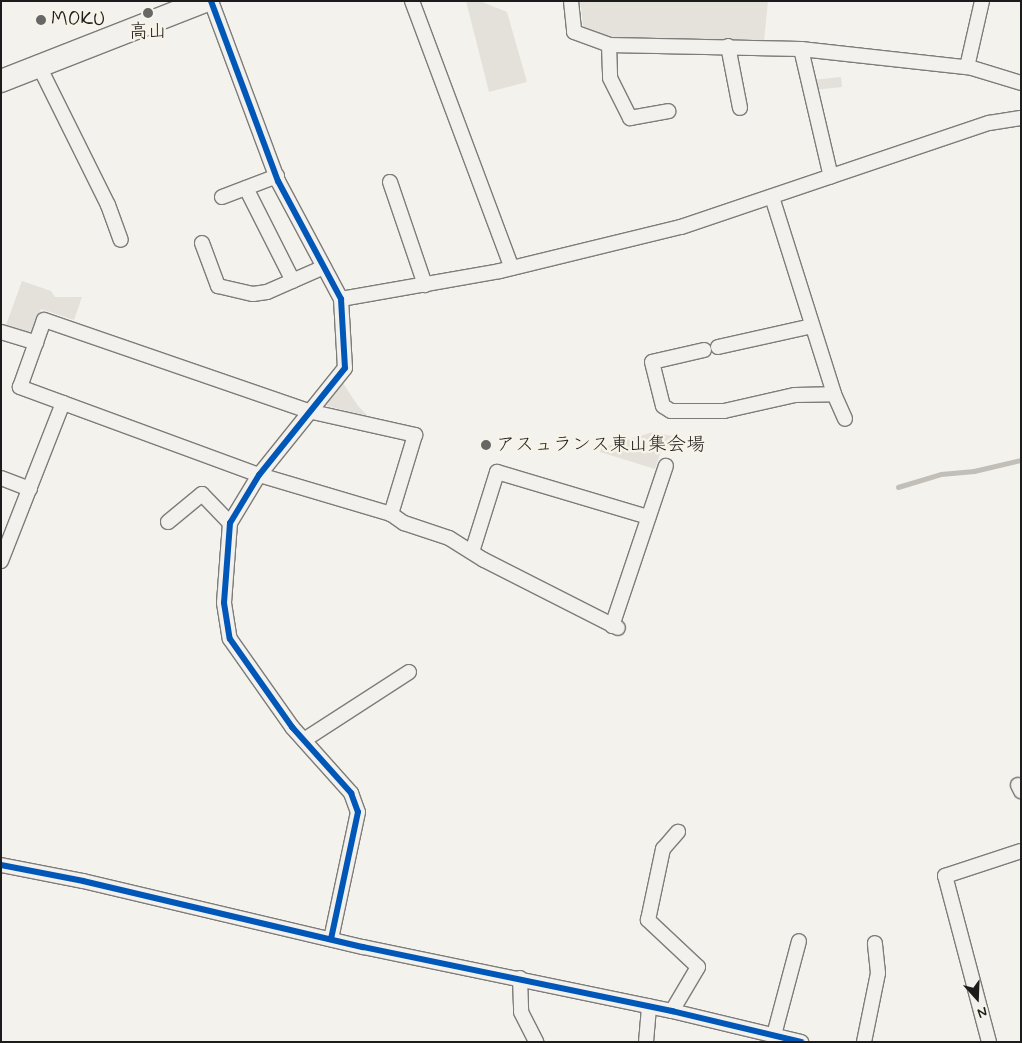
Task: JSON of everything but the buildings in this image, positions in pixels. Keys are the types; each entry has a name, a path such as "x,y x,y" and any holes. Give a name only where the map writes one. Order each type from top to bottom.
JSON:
{"main road":[{"path":"1,81 205,1"}],"street":[{"path":"211,1 277,176 341,299 345,368 308,411 259,475 230,523 224,604 230,639 304,740 351,793 358,812 331,939"},
{"path":"412,1 512,268"},
{"path":"570,1 574,32 609,45 801,49 967,67 1021,83"},
{"path":"967,67 982,1"},
{"path":"609,45 610,78 630,118 668,111"},
{"path":"728,46 740,108"},
{"path":"801,49 831,177"},
{"path":"40,66 108,205 121,240"},
{"path":"341,299 512,268 681,228 989,124 1021,118"},
{"path":"222,198 277,176"},
{"path":"390,182 425,285"},
{"path":"246,188 292,281"},
{"path":"772,197 834,394 845,419"},
{"path":"202,243 218,286 253,294 267,292 324,267"},
{"path":"391,514 415,435 308,411 44,320 20,387 259,475 391,514 404,523 449,538 615,627 648,517 666,466"},
{"path":"812,326 652,362 663,406 671,411 724,411 795,395 834,394"},
{"path":"1,332 36,343"},
{"path":"1,561 63,403"},
{"path":"472,552 497,472 648,517"},
{"path":"1,478 30,489"},
{"path":"168,522 202,494 230,523"},
{"path":"304,740 409,672"},
{"path":"672,1010 698,967 648,920 664,849 678,832"},
{"path":"989,1042 945,876 1021,851"},
{"path":"1,865 83,881 331,939 672,1010 801,1042"},
{"path":"774,1035 799,941"},
{"path":"864,1042 878,972 875,943"},
{"path":"520,978 521,1012 536,1042"},
{"path":"646,1042 649,1006"}],"shaded area":[{"path":"466,1 480,1 507,12 527,82 489,92"},
{"path":"580,1 768,1 764,41 609,41 584,32"},
{"path":"841,77 842,87 816,90 815,80"},
{"path":"22,281 51,291 55,297 82,297 74,320 41,309 34,330 26,333 6,325"},
{"path":"341,380 358,406 368,416 327,406 325,399"},
{"path":"653,432 672,436 667,452 661,451 655,469 600,452 601,448"}],"waterway":[{"path":"898,487 941,474 974,471 1021,460"}],"cycle path":[{"path":"211,1 278,181 341,299 345,368 259,475 230,523 224,603 230,639 292,727 351,793 358,812 331,939"},
{"path":"1,865 83,881 363,947 672,1011 801,1042"}],"place":[{"name":"高山","path":"148,13"},
{"name":"MOKU","path":"41,20"},
{"name":"アスュランス東山集会場","path":"486,445"}]}
